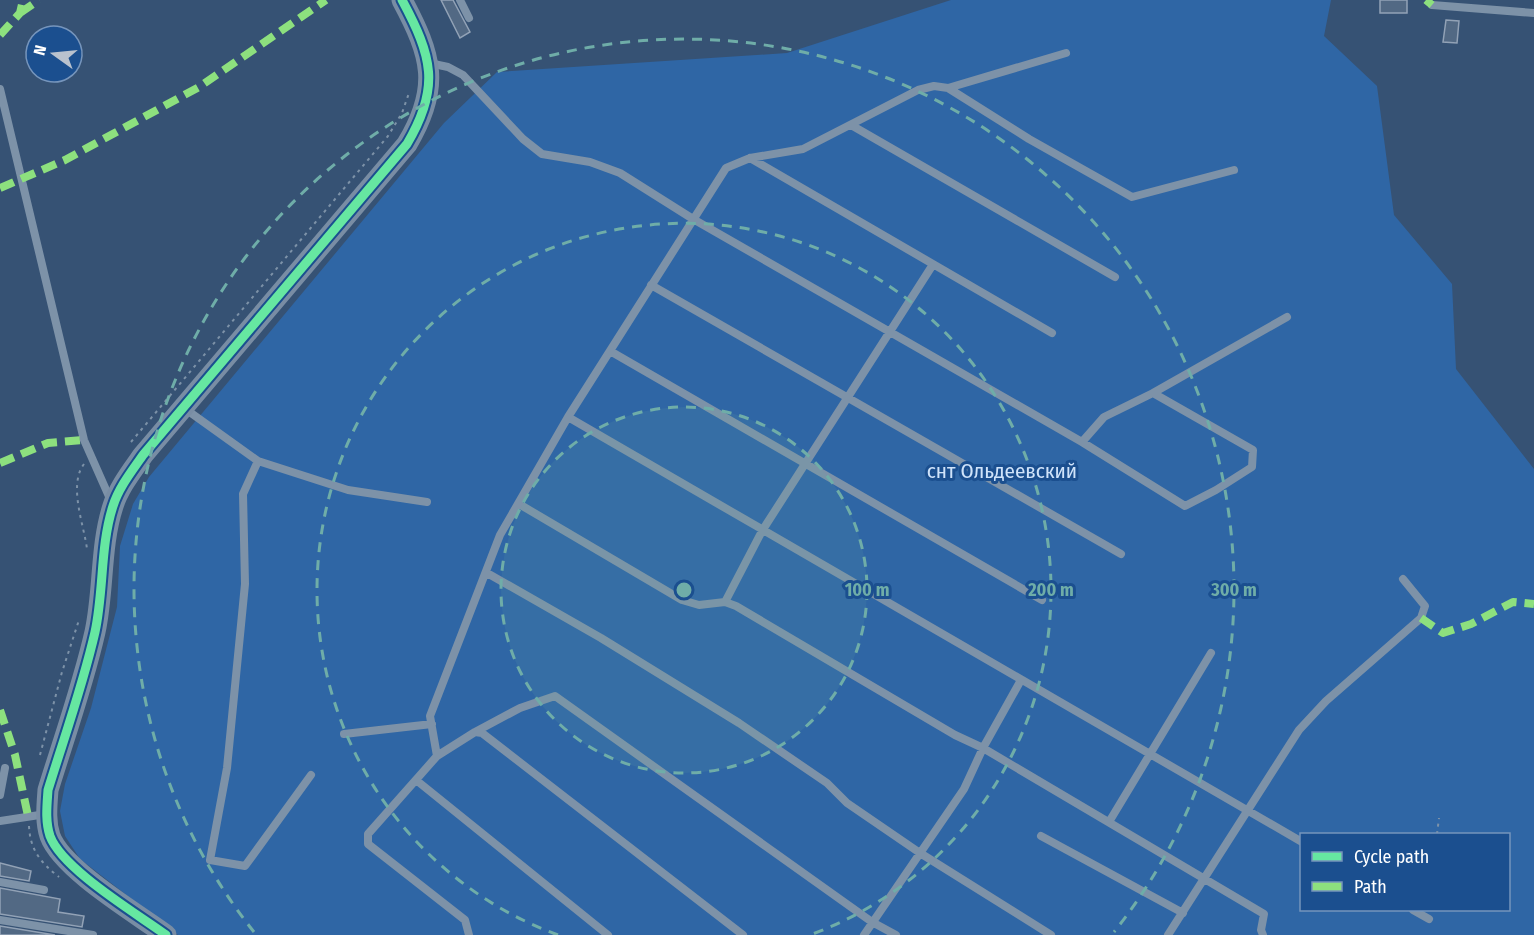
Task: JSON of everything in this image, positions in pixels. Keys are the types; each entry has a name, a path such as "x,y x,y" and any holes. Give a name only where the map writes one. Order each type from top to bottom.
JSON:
{"street":[{"path":"166,935 73,866 53,842 46,814 48,790 95,633 102,592 106,533 113,505 124,483 143,455 407,144 420,122 427,101 429,63 422,37 402,0"}],"lane":[{"path":"460,0 469,18"},
{"path":"1432,5 1534,12"},
{"path":"948,88 1066,53"},
{"path":"429,63 448,67 463,75 523,139 542,154 590,162 620,173 693,219 1082,441 1185,506 1216,490 1252,466 1253,450 1153,393"},
{"path":"437,756 430,716 500,535 568,417 726,168 750,158 803,149 918,90 934,86 948,88 1029,139 1132,196 1234,170"},
{"path":"0,89 84,440 113,505"},
{"path":"851,125 1116,277"},
{"path":"750,158 932,266 1052,333"},
{"path":"725,602 762,531 892,332 932,266"},
{"path":"651,285 1121,554"},
{"path":"1082,441 1104,417 1153,393 1287,317"},
{"path":"610,351 1042,600"},
{"path":"183,407 258,461 348,490 427,502"},
{"path":"568,417 1300,841"},
{"path":"258,461 243,494 245,584 227,768 210,860 244,866 311,775"},
{"path":"519,504 682,600 706,605 725,602 736,606 955,735 983,748 1264,914 1263,935"},
{"path":"487,573 601,638 739,723 827,783 847,803 920,853 1051,935"},
{"path":"1168,935 1206,879 1299,730 1326,701 1421,618 1425,606 1403,579"},
{"path":"1109,822 1211,653"},
{"path":"864,935 964,789 983,748 1021,680"},
{"path":"469,935 465,920 368,844 368,834 437,756 520,708 555,696 872,922 896,935"},
{"path":"344,734 432,724"},
{"path":"475,732 482,733 743,935"},
{"path":"0,795 5,768"},
{"path":"416,780 608,935"},
{"path":"0,821 46,814"},
{"path":"1041,836 1183,913"},
{"path":"0,882 44,890"},
{"path":"1416,911 1429,920"},
{"path":"0,920 93,935"}],"path":[{"path":"128,446 388,136 402,113 411,89"},
{"path":"87,558 77,487 81,468 91,455"},
{"path":"40,756 62,672 82,610"},
{"path":"1437,833 1439,818"}],"green space":[{"name":"снт Ольдеевский","path":"951,0 1331,0 1324,36 1377,86 1394,215 1452,284 1456,369 1534,469 1534,935 178,935 80,859 65,836 60,811 65,784 91,708 117,607 120,546 133,504 149,477 444,123 497,72 787,53"}],"building":[{"path":"441,0 453,0 470,32 460,38"},
{"path":"1380,0 1407,0 1407,13 1380,13"},
{"path":"1446,20 1459,21 1457,43 1443,42"},
{"path":"0,863 31,871 29,881 0,876"},
{"path":"0,888 60,899 58,912 84,916 82,927 0,914"},
{"path":"0,926 55,935 0,935"}],"marked path":[{"path":"0,35 20,13 23,0"},
{"path":"20,13 39,0"},
{"path":"0,188 65,160 199,87 326,0"},
{"path":"1426,0 1432,5"},
{"path":"0,463 48,443 84,440"},
{"path":"1421,618 1443,633 1471,624 1513,602 1534,604"},
{"path":"0,710 15,755 28,816"}],"cycle path":[{"path":"166,935 84,876 57,849 47,825 48,790 95,632 109,521 119,492 143,455 407,144 425,105 428,72 426,55 420,38 402,0"}]}
